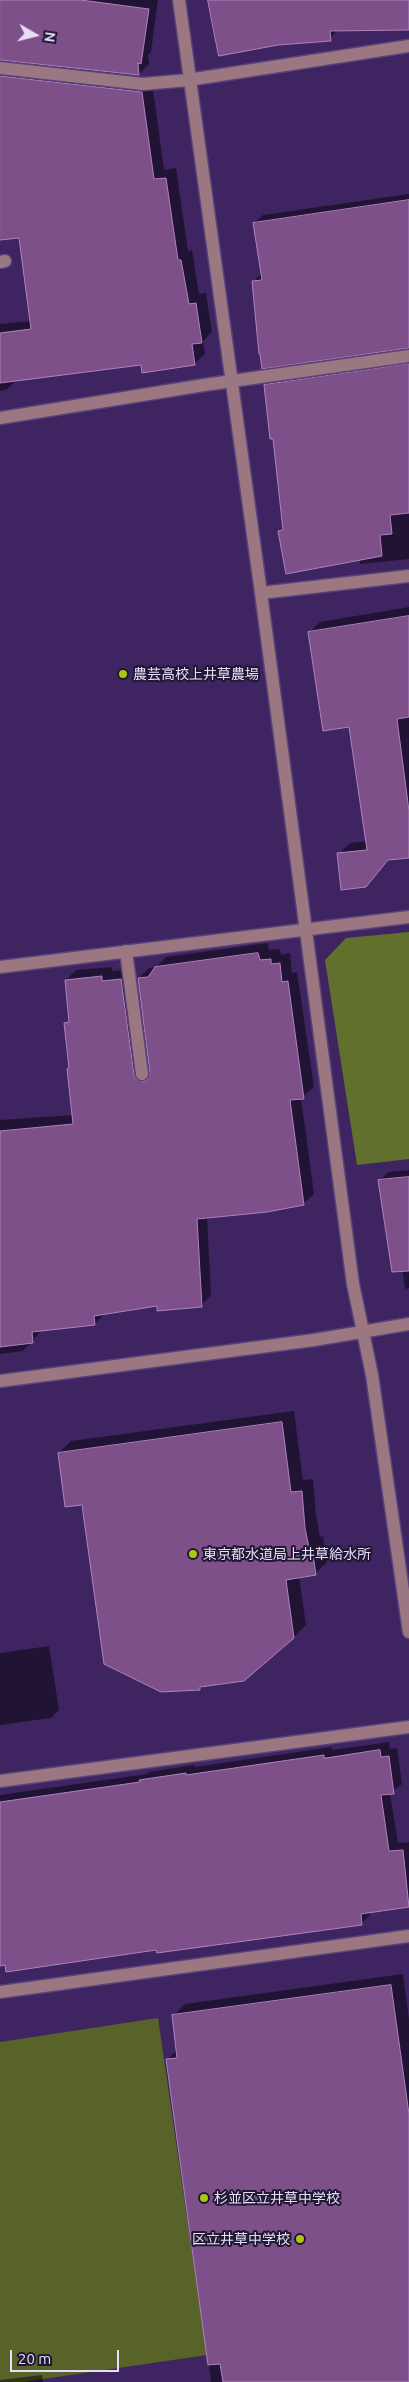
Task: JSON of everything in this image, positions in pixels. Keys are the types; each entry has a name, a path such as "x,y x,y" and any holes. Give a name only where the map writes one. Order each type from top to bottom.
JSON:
{"street":[{"path":"178,0 261,593 353,1284 372,1374 409,1632"},
{"path":"0,68 143,84 188,80 409,46"},
{"path":"0,418 232,381 409,356"},
{"path":"261,593 409,576"},
{"path":"0,967 306,928 409,917"},
{"path":"126,951 142,1074"},
{"path":"0,1381 363,1332 409,1324"},
{"path":"0,1781 409,1727"},
{"path":"0,1992 409,1936"}],"green space":[{"path":"409,932 409,1159 357,1165 325,960 346,938"},
{"path":"158,2018 207,2355 23,2382 0,2382 0,2042"}],"building":[{"path":"0,0 81,0 149,9 141,64 138,63 139,75 0,60"},
{"path":"208,0 409,0 409,30 330,31 331,41 278,45 219,56"},
{"path":"0,76 142,92 154,179 166,178 178,260 181,260 189,304 196,303 202,343 192,344 195,365 142,373 141,365 0,383 0,333 31,329 19,238 0,240"},
{"path":"409,200 409,348 262,369 252,281 262,280 253,223"},
{"path":"409,364 409,513 390,515 392,534 380,535 382,556 286,574 278,531 283,530 273,439 270,439 264,385"},
{"path":"409,616 409,717 397,719 409,811 409,858 388,860 366,887 341,890 337,853 367,850 349,727 323,731 308,632"},
{"path":"258,953 260,960 271,959 271,964 280,963 282,982 288,981 304,1099 290,1100 304,1205 267,1212 197,1219 202,1307 157,1311 157,1306 94,1316 95,1325 32,1332 33,1343 0,1347 0,1131 73,1124 64,1023 69,1022 65,980 102,976 102,981 121,979 134,1075 136,1079 143,1082 147,1080 150,1073 138,978 148,977 155,967"},
{"path":"409,1177 409,1271 392,1272 378,1180"},
{"path":"282,1422 291,1492 302,1491 305,1528 309,1548 312,1548 316,1575 286,1580 294,1638 244,1681 200,1687 200,1690 161,1692 104,1664 82,1505 65,1507 58,1453"},
{"path":"380,1750 381,1757 389,1756 394,1794 381,1795 389,1851 403,1850 409,1907 361,1914 362,1925 157,1953 156,1950 6,1972 5,1965 0,1966 0,1802 140,1782 139,1780 186,1773 186,1775 324,1755 324,1758"},
{"name":"区立井草中学校","path":"391,1985 409,2114 409,2382 223,2382 220,2364 208,2365 166,2059 177,2058 172,2015"}],"place":[{"name":"農芸高校上井草農場","path":"123,674"},
{"name":"東京都水道局上井草給水所","path":"193,1554"},
{"name":"杉並区立井草中学校","path":"204,2198"},
{"name":"区立井草中学校","path":"300,2239"}]}
